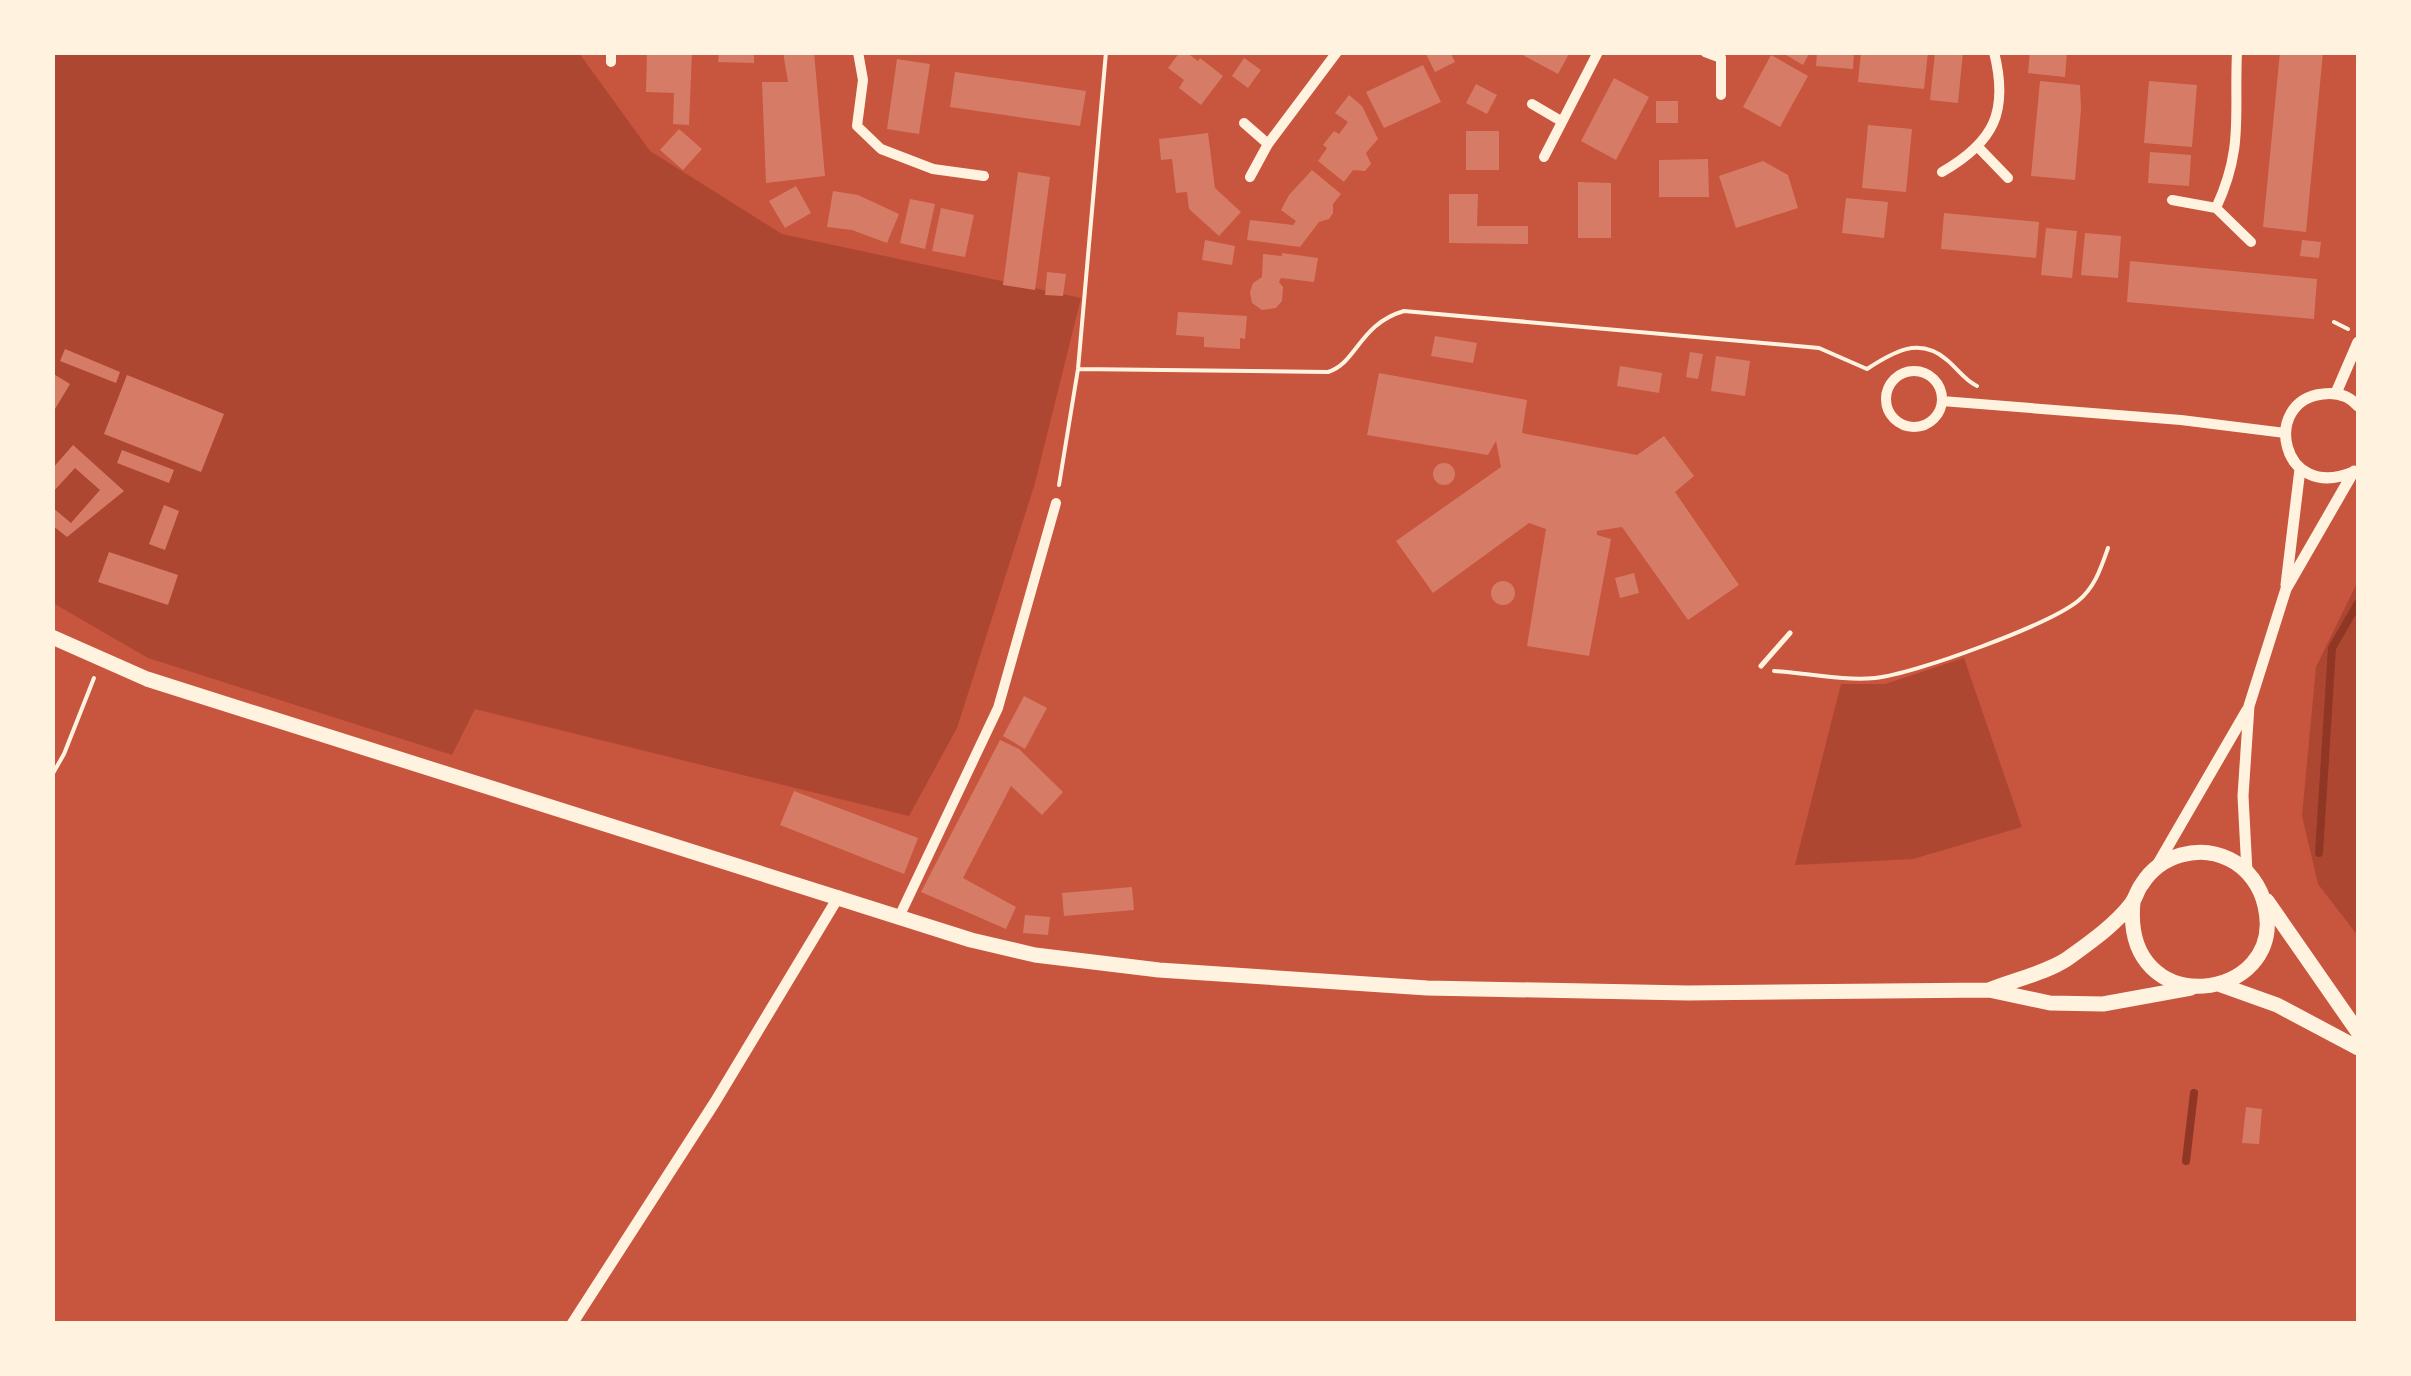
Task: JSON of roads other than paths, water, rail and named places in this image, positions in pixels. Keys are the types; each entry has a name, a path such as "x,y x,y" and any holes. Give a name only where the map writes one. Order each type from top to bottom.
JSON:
{"main road":[{"path":"52,637 166,685 971,940 1035,955 1159,970 1427,988 1688,994 1989,990 2050,1003 2103,1004 2221,985 2240,974 2256,958 2266,926 2262,894"},
{"path":"2191,988 2169,981 2150,967 2137,948 2131,925 2134,902 2142,883 2156,867 2192,852 2212,853 2247,872 2358,1032"},
{"path":"1989,990 2063,962 2134,902"},
{"path":"2221,985 2277,1005 2358,1048"}],"street":[{"path":"858,52 863,80 858,126 881,149 932,169 984,176"},
{"path":"1250,177 1268,144 1337,52"},
{"path":"1544,157 1598,52"},
{"path":"1705,52 1723,55 1722,95"},
{"path":"1942,172 1979,148 1992,130 2000,94 1994,52"},
{"path":"2216,208 2231,176 2236,150 2237,52"},
{"path":"1532,104 1561,121"},
{"path":"1244,123 1268,144"},
{"path":"1979,148 2008,178"},
{"path":"2172,200 2216,208 2251,242"},
{"path":"2336,393 2358,342"},
{"path":"1918,371 1931,376 1942,401 1937,415 1924,425 1908,426 1894,420 1886,406 1886,391 1893,379 1905,372 1918,371"},
{"path":"2356,469 2336,479 2317,478 2291,459 2285,433 2290,415 2302,402 2318,394 2336,393 2358,406"},
{"path":"1942,401 2180,420 2285,433"},
{"path":"2156,867 2249,706 2286,589 2300,469"},
{"path":"2286,589 2356,469"},
{"path":"899,917 998,708 1056,503"},
{"path":"2247,872 2243,796 2249,706"},
{"path":"572,1324 705,1118 839,896"}],"lane":[{"path":"1761,666 1790,633"}],"waterway":[{"path":"2319,853 2332,648 2358,603"},
{"path":"2186,1161 2194,1093"}]}
